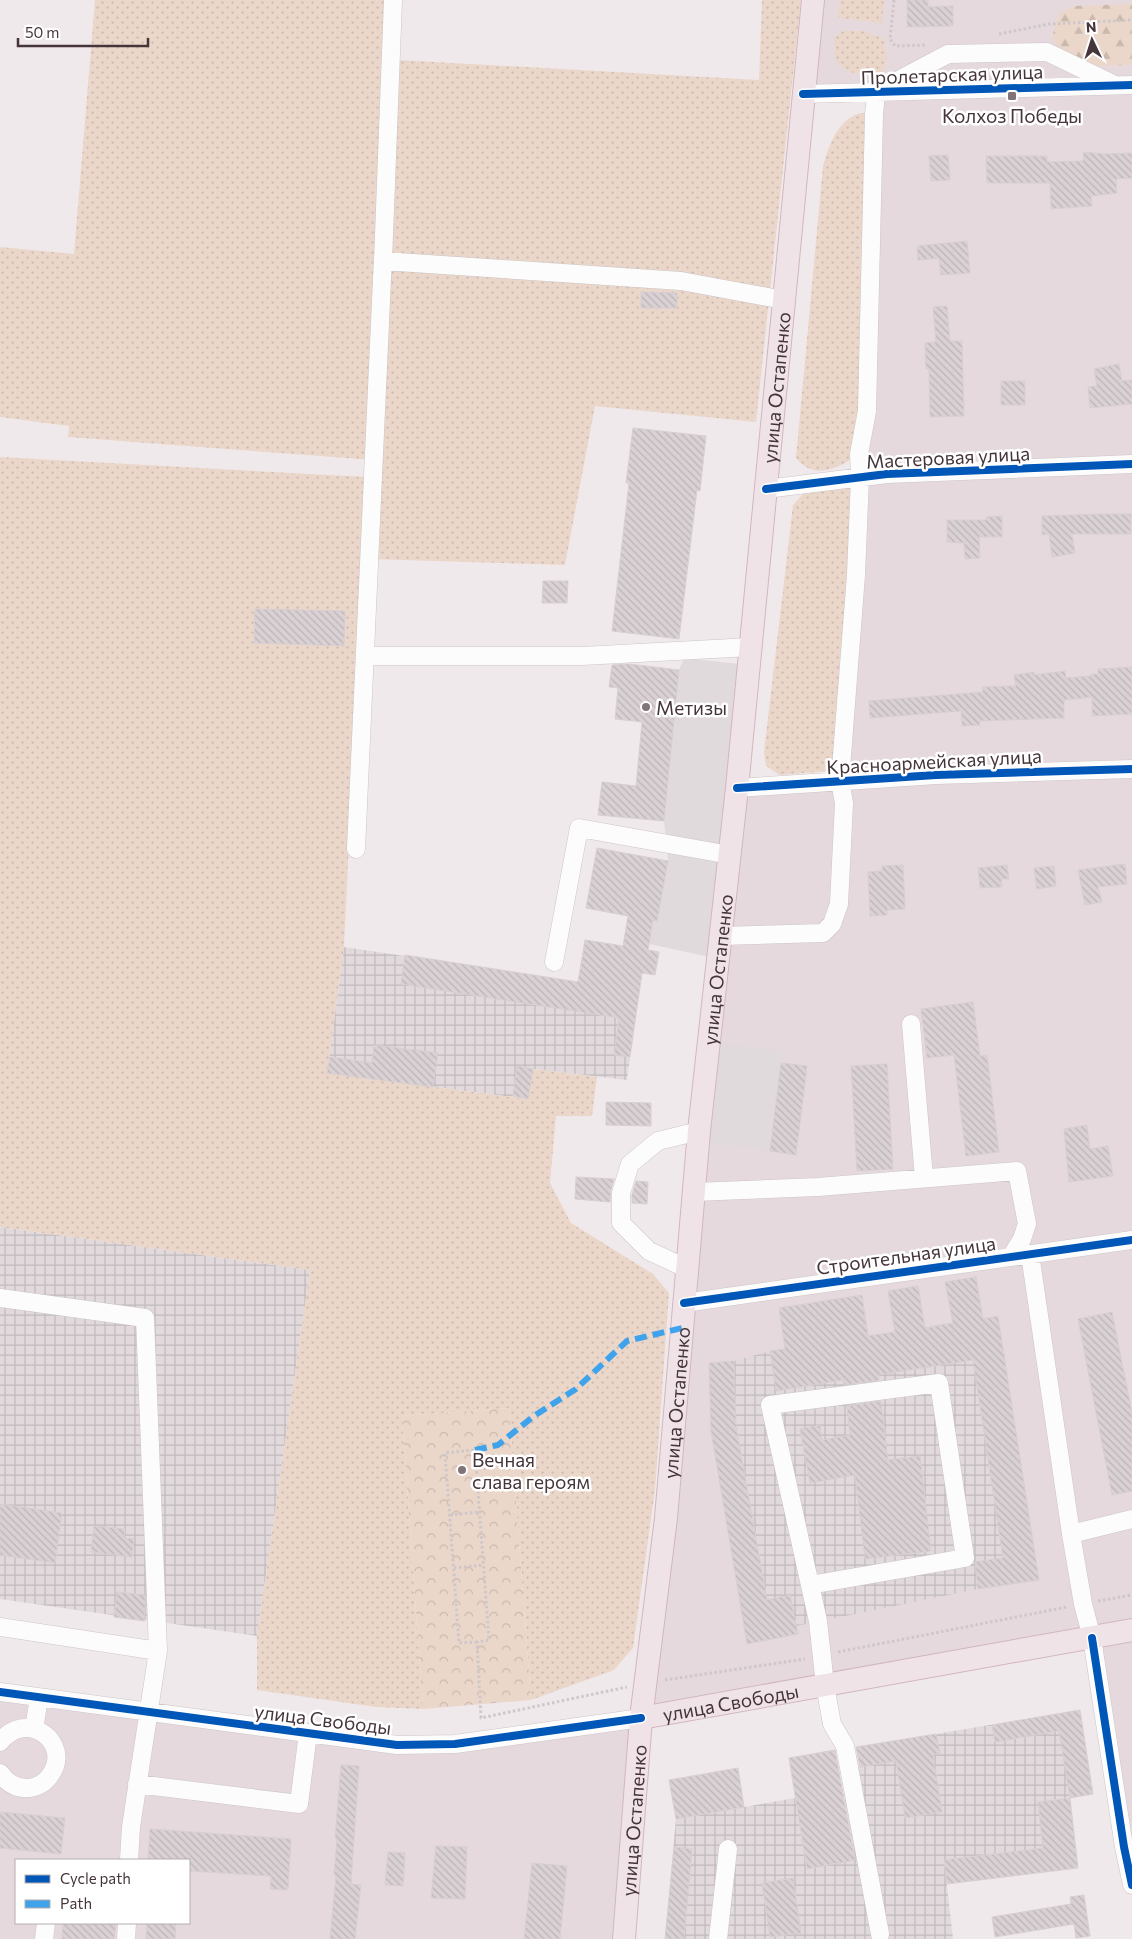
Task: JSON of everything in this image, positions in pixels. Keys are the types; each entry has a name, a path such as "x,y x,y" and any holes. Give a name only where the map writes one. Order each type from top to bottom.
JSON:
{"main road":[{"name":"улица Остапенко","path":"624,1939 641,1718 666,1518 694,1192 737,788 813,0"},
{"name":"улица Свободы","path":"641,1718 1132,1630"}],"street":[{"path":"356,849 393,0"},
{"path":"722,936 823,933 832,924 839,904 844,803 840,781 855,584 860,478 859,454 867,411 876,92 948,54 1046,52 1124,85"},
{"name":"Пролетарская улица","path":"803,94 1124,85"},
{"path":"383,257 383,261 681,281 784,300"},
{"name":"Мастеровая улица","path":"766,489 887,474 1132,464"},
{"path":"365,656 582,656 751,647"},
{"name":"Красноармейская улица","path":"737,788 936,775 1132,769"},
{"path":"554,962 579,828 730,855"},
{"path":"911,1024 924,1178"},
{"path":"688,1269 649,1252 621,1223 621,1193 630,1164 658,1141 700,1131"},
{"path":"694,1192 818,1187 1017,1170 1027,1224 1022,1239 1011,1257"},
{"name":"Строительная улица","path":"684,1303 1132,1240"},
{"path":"1030,1254 1071,1534 1083,1604 1092,1638 1124,1847 1132,1886"},
{"path":"0,1298 145,1318 158,1650 131,1827 129,1859"},
{"path":"810,1585 965,1558 938,1383 770,1404 810,1585 818,1621 825,1685 832,1724 845,1746 880,1934"},
{"path":"1071,1534 1132,1519"},
{"path":"0,1627 158,1650"},
{"name":"улица Свободы","path":"0,1692 397,1745 455,1744 641,1718"},
{"path":"34,1728 39,1698"},
{"path":"0,1742 14,1730 24,1727 34,1728 44,1733 51,1740 56,1750 54,1770 48,1778 31,1788 12,1785 0,1773"},
{"path":"137,1784 299,1804 308,1733"},
{"path":"718,1939 728,1848"},
{"path":"44,1939 46,1924"},
{"path":"126,1924 126,1939"}],"path":[{"path":"894,0 890,39 895,46 933,45"},
{"path":"991,36 1049,24 1132,20"},
{"path":"475,1450 479,1512 489,1640 459,1643 445,1453 475,1450"},
{"path":"450,1514 479,1512"},
{"path":"454,1568 483,1564"},
{"path":"477,1642 481,1718 646,1683 789,1662 1132,1595"}],"shaded area":[{"path":"813,0 1132,0 1132,769 840,781 876,93 803,94"},
{"path":"684,658 749,665 719,959 649,944 653,920 657,920 668,861 664,821 679,670"},
{"path":"1132,774 1132,1885 1092,1638 641,1718 737,788"},
{"path":"344,947 639,991 627,1080 533,1069 528,1099 327,1073"},
{"path":"710,1040 783,1052 770,1151 699,1142"},
{"path":"0,1227 310,1270 257,1636 0,1599"},
{"path":"998,1316 1039,1580 978,1589 796,1626 767,1600 736,1426 734,1361 770,1351"},
{"path":"0,1689 397,1745 641,1718 624,1939 0,1939"},
{"path":"1080,1710 1093,1794 1038,1802 1043,1848 944,1860 953,1939 665,1939 676,1819 795,1798 807,1869 855,1860 837,1750 853,1748 857,1767 896,1761 905,1818 942,1812 933,1755 940,1753 936,1734"}],"green space":[{"path":"95,0 393,0 398,60 759,80 762,0 801,0 756,422 595,406 565,565 369,559 373,460 68,437 69,426 0,417 0,247 74,254"},
{"path":"840,0 884,0 882,23 838,18"},
{"path":"1132,4 1132,65 1092,66 1059,49 1052,38 1059,13 1075,6"},
{"path":"843,31 863,31 884,39 887,60 884,71 863,74 854,73 840,65 834,49 835,37"},
{"path":"863,113 874,115 859,454 844,464 819,471 803,465 796,458 823,166 828,149 841,126 855,115"},
{"path":"0,457 366,477 344,947 327,1073 528,1099 533,1069 597,1077 592,1116 556,1116 550,1183 571,1223 653,1274 669,1293 655,1490 633,1648 614,1670 531,1700 509,1408 402,1416 423,1709 376,1707 257,1690 257,1636 310,1270 0,1227"},
{"path":"860,478 841,770 780,775 766,766 764,752 793,505 803,494"},
{"path":"509,1408 531,1700 423,1709 402,1416"}],"building":[{"path":"907,0 928,0 928,7 953,6 953,26 907,27"},
{"path":"1084,152 1105,154 1132,153 1132,178 1116,179 1117,193 1091,196 1092,206 1051,209 1050,183 987,183 986,156 1047,156 1047,162 1083,161"},
{"path":"948,155 950,180 931,181 929,156"},
{"path":"967,241 970,273 941,275 939,258 918,260 917,246"},
{"path":"641,292 677,293 677,308 641,308"},
{"path":"947,306 950,341 962,341 964,416 930,417 929,369 926,369 925,343 936,342 933,307"},
{"path":"1119,364 1122,381 1132,380 1132,404 1090,408 1088,387 1097,386 1094,369"},
{"path":"1001,381 1025,381 1025,405 1001,405"},
{"path":"633,428 706,436 700,491 697,490 679,639 612,631 629,483 626,483"},
{"path":"1131,514 1131,534 1072,534 1075,553 1052,557 1049,534 1042,535 1042,516"},
{"path":"1002,516 1002,537 979,537 980,558 965,559 964,543 947,542 947,520 986,520 986,517"},
{"path":"543,581 568,581 567,603 542,603"},
{"path":"255,609 345,611 344,646 254,643"},
{"path":"629,664 679,670 664,821 598,815 602,782 636,786 642,722 615,719 618,688 609,687 612,665"},
{"path":"1132,667 1132,714 1092,716 1092,697 1064,700 1064,718 979,721 980,725 962,726 961,711 870,718 869,701 983,692 982,687 1016,686 1014,675 1034,672 1034,675 1065,671 1066,678 1091,676 1091,674 1098,674 1098,669"},
{"path":"597,848 668,861 657,921 653,920 648,950 659,952 655,975 642,973 630,1057 614,1055 619,1018 401,984 405,955 578,982 585,940 623,946 628,916 586,908"},
{"path":"1125,864 1127,884 1098,887 1102,902 1085,905 1078,870"},
{"path":"903,865 905,909 887,910 887,915 870,916 868,872 882,871 882,866"},
{"path":"1007,865 1009,879 1001,879 1002,887 980,888 978,868"},
{"path":"1054,866 1056,886 1037,889 1034,868"},
{"path":"973,1002 980,1056 987,1055 999,1152 966,1156 954,1055 927,1058 921,1009"},
{"path":"374,1045 438,1053 433,1087 327,1073 330,1057 372,1063"},
{"path":"781,1063 807,1066 796,1155 770,1151"},
{"path":"887,1064 893,1169 857,1171 851,1066"},
{"path":"517,1066 533,1069 528,1099 513,1096"},
{"path":"606,1102 651,1103 651,1126 606,1125"},
{"path":"1087,1125 1090,1149 1108,1146 1113,1176 1069,1182 1064,1129"},
{"path":"576,1177 614,1179 610,1202 575,1199"},
{"path":"636,1181 648,1182 647,1204 632,1203"},
{"path":"976,1277 983,1319 998,1316 1039,1580 978,1589 975,1562 1003,1558 973,1360 878,1375 879,1380 844,1385 843,1380 776,1391 770,1351 785,1349 779,1308 862,1295 868,1336 895,1332 888,1291 918,1286 925,1328 953,1323 945,1282"},
{"path":"1112,1312 1132,1413 1132,1491 1112,1495 1078,1319"},
{"path":"734,1361 736,1426 767,1600 790,1595 798,1634 747,1644 711,1431 709,1363"},
{"path":"881,1401 888,1460 920,1456 931,1551 865,1559 855,1475 810,1483 800,1429 820,1425 822,1440 850,1435 847,1406"},
{"path":"0,1504 62,1513 55,1563 0,1555"},
{"path":"94,1526 125,1529 124,1538 134,1539 132,1557 91,1552"},
{"path":"117,1592 145,1595 145,1621 114,1617"},
{"path":"1080,1710 1093,1794 1070,1798 1059,1731 995,1742 992,1725"},
{"path":"936,1734 940,1753 933,1755 942,1812 905,1818 896,1761 860,1767 856,1747"},
{"path":"835,1750 855,1860 807,1869 789,1758"},
{"path":"341,1765 359,1766 351,1884 361,1885 355,1939 330,1939 336,1875 334,1875 337,1838 335,1838"},
{"path":"738,1768 744,1807 676,1819 669,1780"},
{"path":"1070,1798 1078,1868 947,1884 944,1860 1043,1848 1038,1802"},
{"path":"0,1812 65,1818 61,1854 0,1848"},
{"path":"150,1829 291,1839 288,1890 270,1889 271,1876 190,1871 190,1859 148,1859"},
{"path":"436,1846 467,1847 465,1899 431,1898"},
{"path":"674,1847 692,1849 684,1939 665,1939"},
{"path":"388,1852 405,1853 403,1886 385,1885"},
{"path":"532,1863 567,1866 560,1939 524,1939"},
{"path":"793,1878 801,1933 770,1937 762,1883"},
{"path":"1084,1895 1090,1936 1076,1938 1074,1924 995,1937 992,1917 1071,1904 1070,1897"},
{"path":"63,1924 116,1924 114,1939 62,1939"},
{"path":"147,1924 176,1924 175,1939 146,1939"}],"marked path":[{"path":"475,1450 498,1445 534,1416 576,1389 627,1341 682,1328"}],"cycle path":[{"path":"803,94 1132,85"},
{"path":"766,489 887,474 1132,464"},
{"path":"737,788 936,775 1132,769"},
{"path":"684,1303 1132,1240"},
{"path":"1092,1638 1124,1847 1132,1885"},
{"path":"0,1692 397,1745 455,1744 641,1718"}],"place":[{"name":"Колхоз Победы","path":"1012,96"},
{"name":"Метизы","path":"646,707"},
{"name":"Вечная слава героям","path":"462,1470"}]}
